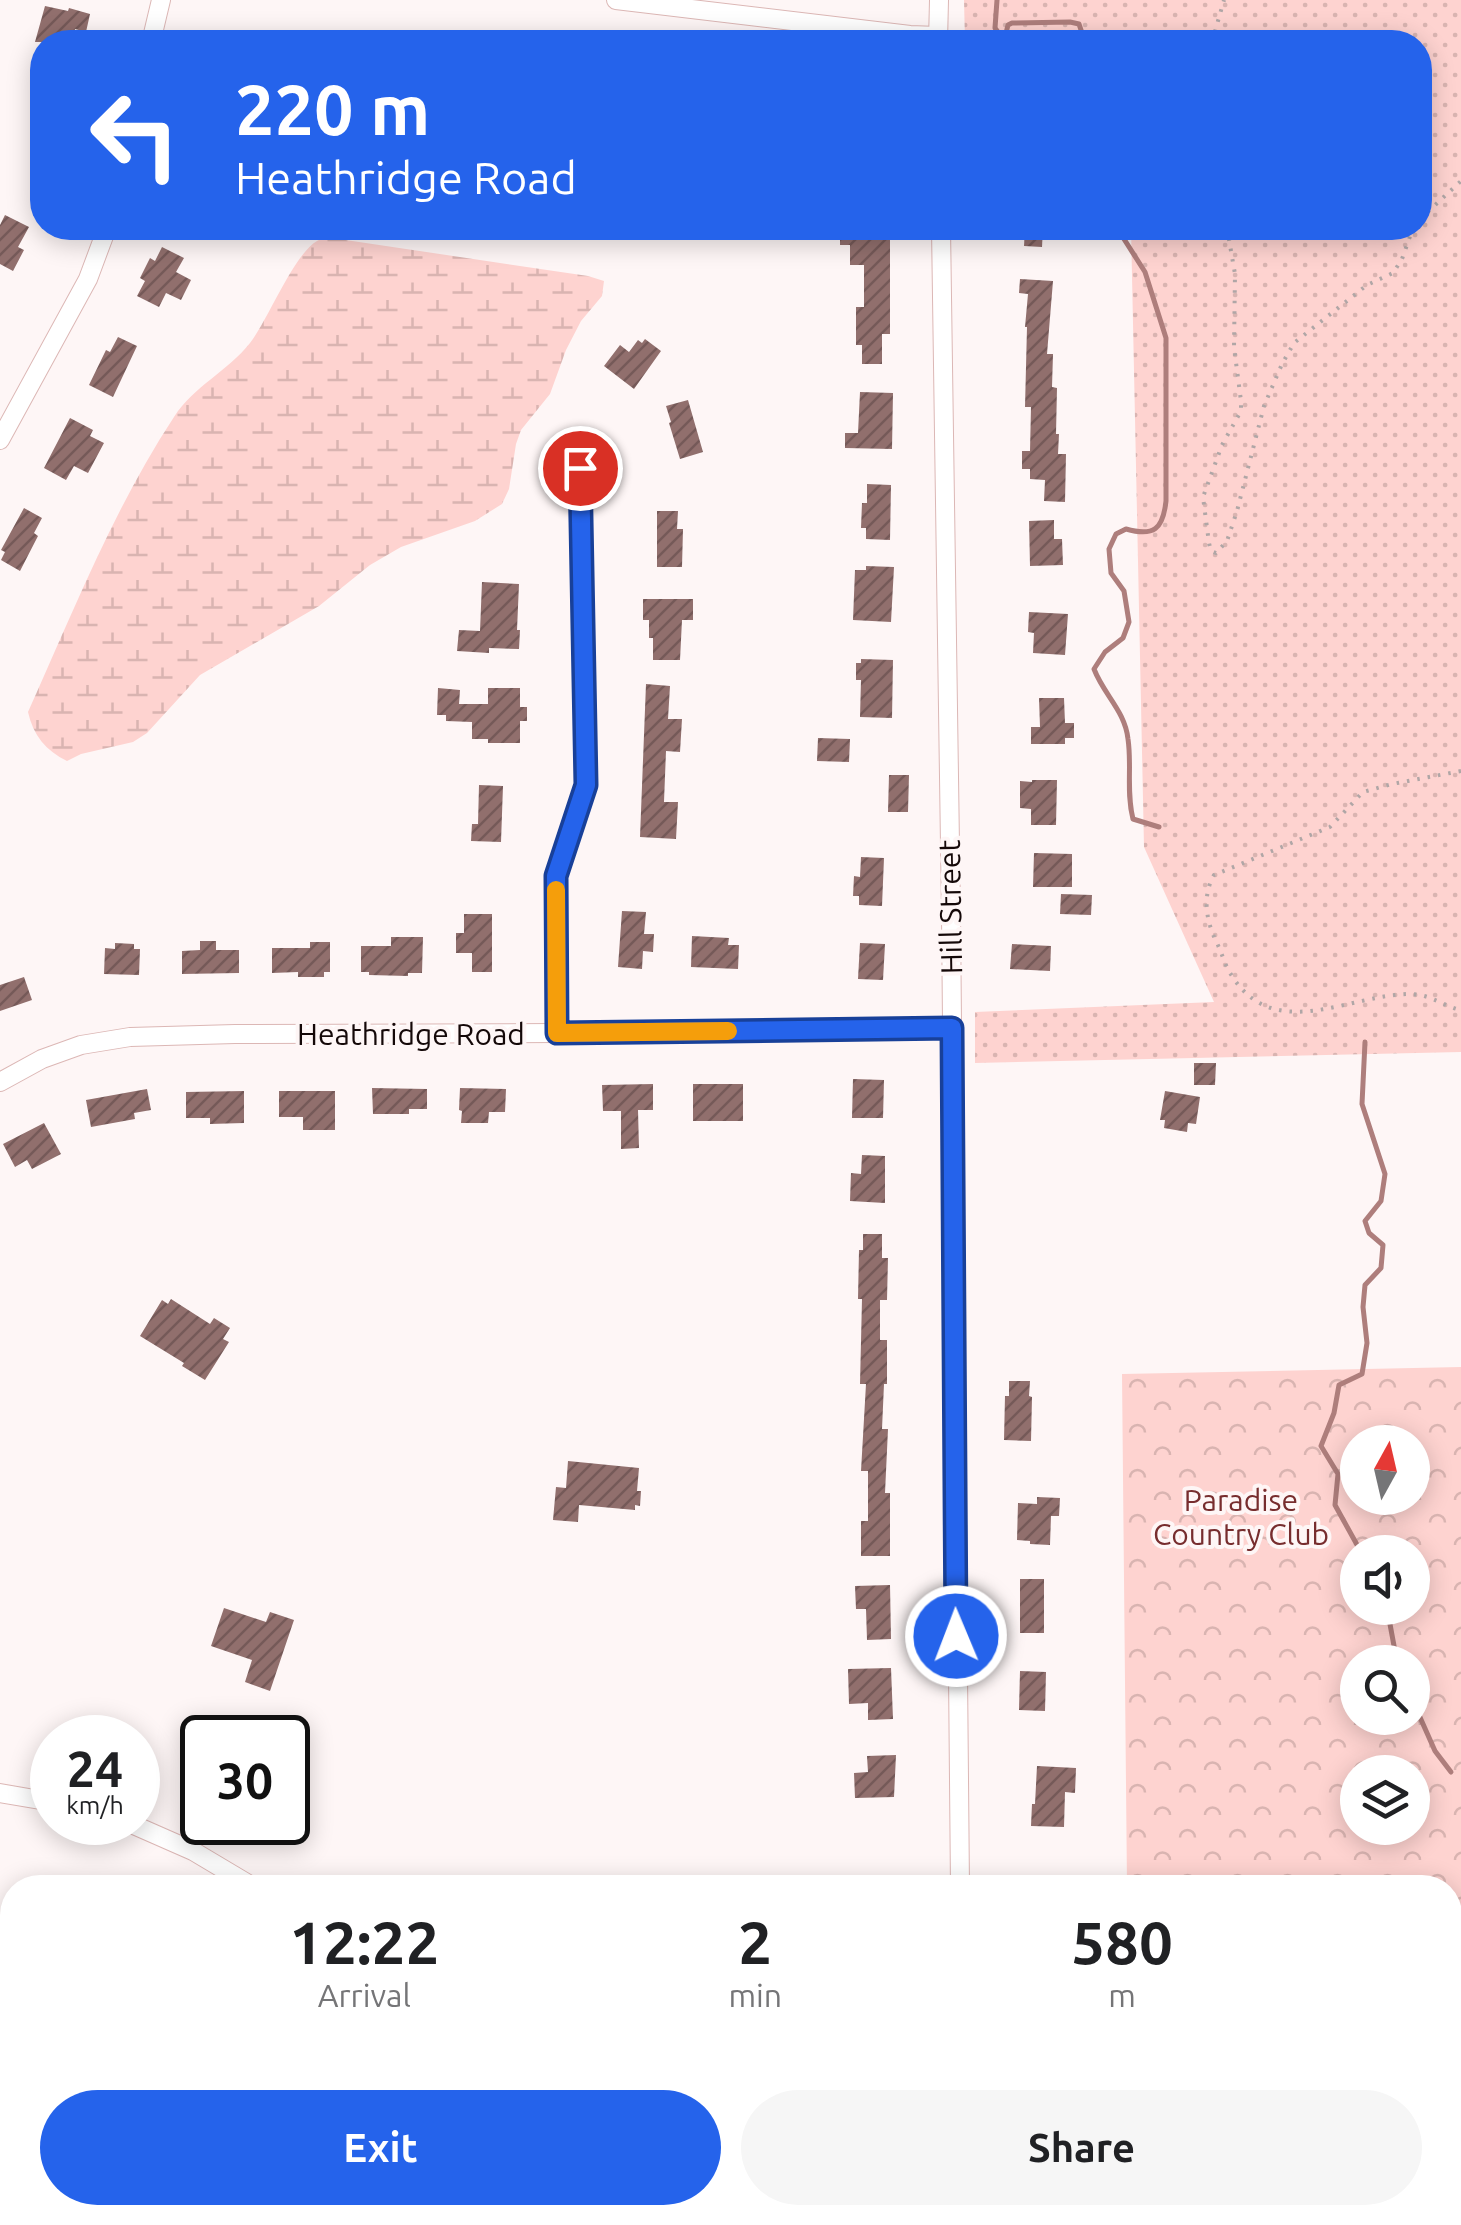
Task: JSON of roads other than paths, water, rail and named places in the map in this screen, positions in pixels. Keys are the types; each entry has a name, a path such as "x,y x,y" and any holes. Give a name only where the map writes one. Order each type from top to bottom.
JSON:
{"street":[{"path":"154,30 161,0"},
{"path":"616,0 724,6 878,30"},
{"path":"938,0 938,30"},
{"path":"0,440 88,279 103,240"},
{"name":"Hill Street","path":"941,240 960,1875"},
{"path":"557,1033 556,876 586,785 580,468"},
{"name":"Heathridge Road","path":"0,1082 42,1058 68,1049 130,1037 952,1028"},
{"path":"0,1793 30,1798"},
{"path":"160,1836 233,1875"}],"waterway":[{"path":"996,30 997,0"},
{"path":"1007,30 1012,23 1070,22 1079,24 1081,30"},
{"path":"1125,240 1145,272 1166,338 1166,501 1155,528 1144,532 1126,529 1116,534 1109,549 1111,573 1124,591 1129,622 1123,638 1105,652 1094,669 1126,729 1133,819 1159,827"},
{"path":"1352,1535 1335,1505 1338,1474 1321,1446 1334,1413 1339,1385 1362,1374 1367,1343 1365,1285 1381,1268 1383,1245 1369,1233 1365,1221 1381,1201 1385,1174 1362,1104 1365,1042"},
{"path":"1390,1625 1394,1645"},
{"path":"1428,1735 1451,1772"}],"park label":[{"name":"Paradise Country Club","path":"1241,1517"}]}
